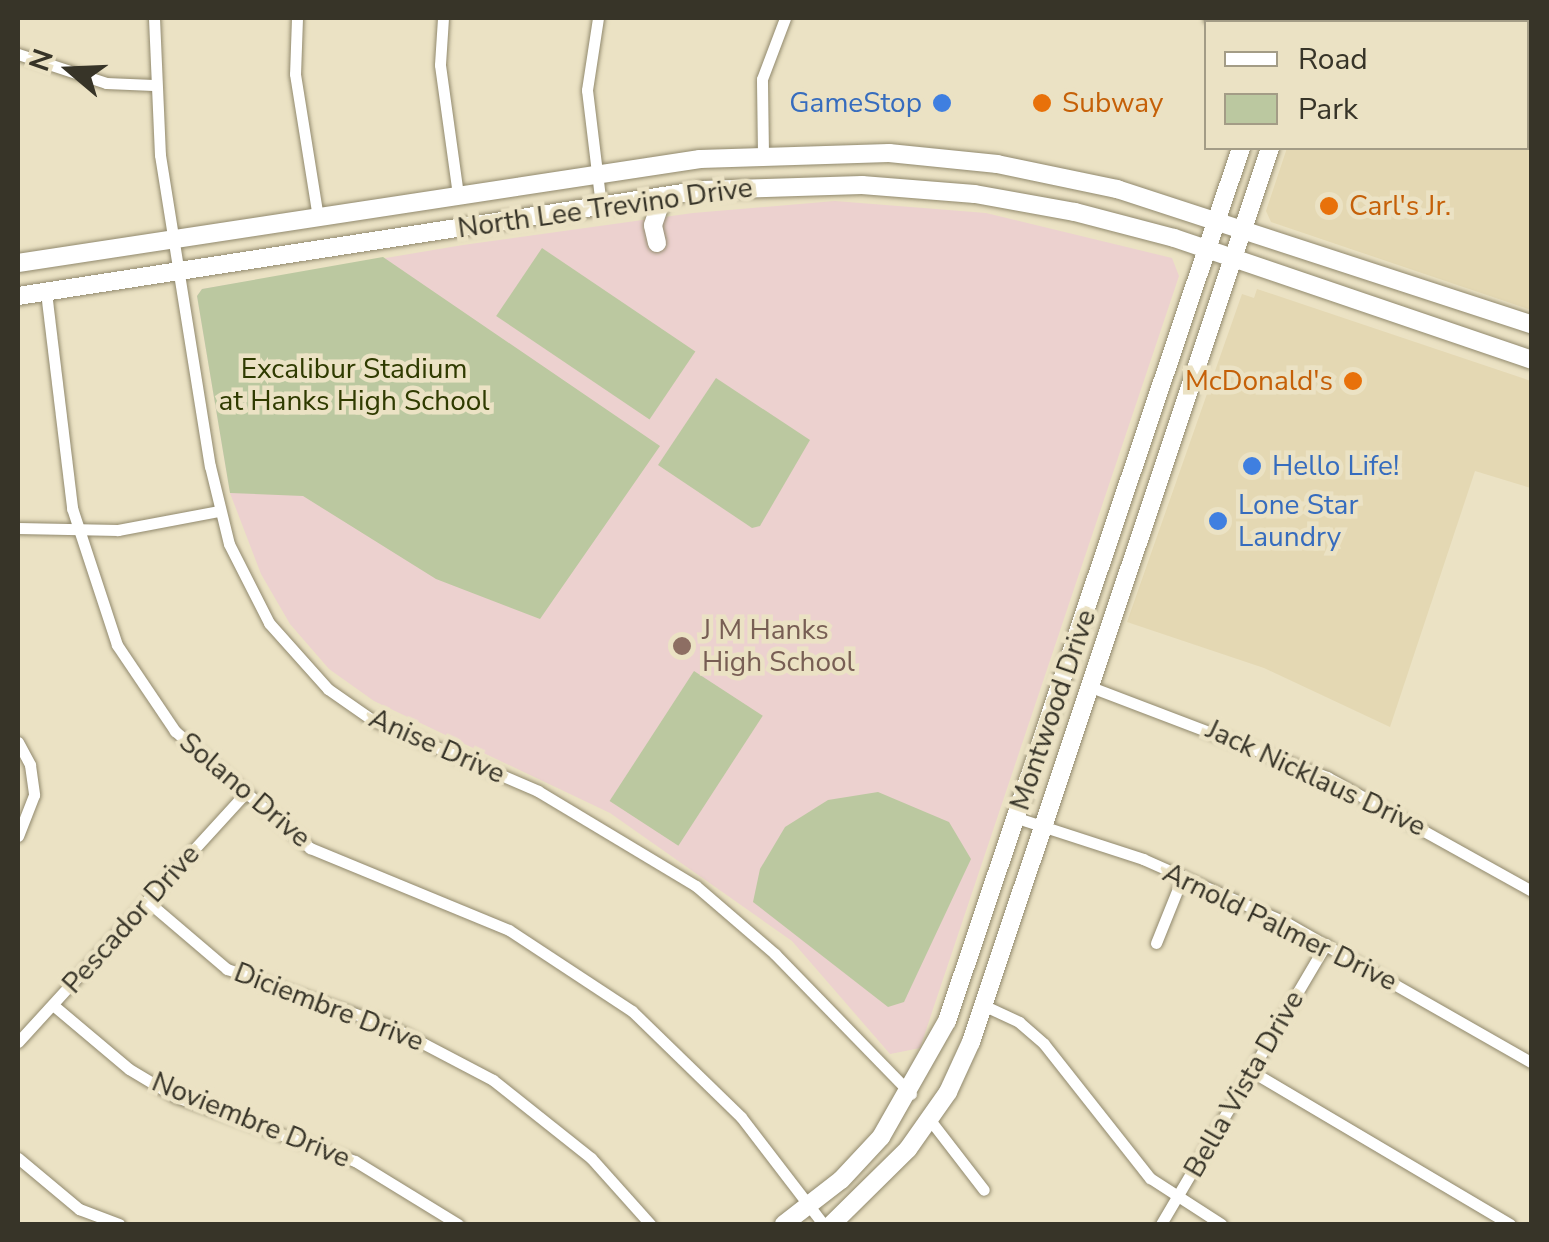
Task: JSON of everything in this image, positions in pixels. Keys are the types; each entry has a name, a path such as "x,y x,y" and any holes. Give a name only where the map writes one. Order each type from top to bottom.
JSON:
{"main road":[{"name":"Montwood Drive","path":"784,1224 863,1158 911,1094 947,1021 1115,530 1239,150"},
{"name":"Montwood Drive","path":"832,1224 876,1186 930,1120 985,1006 1269,150"},
{"name":"North Lee Trevino Drive","path":"18,264 598,175 763,154 861,152 1045,173 1243,229 1532,326"},
{"path":"861,152 862,185"},
{"name":"North Lee Trevino Drive","path":"18,296 181,274 663,196 744,186 862,185 1026,202 1232,258 1532,360"},
{"path":"657,242 654,225 663,196"},
{"path":"1448,332 1458,301"},
{"path":"1115,530 1141,538"}],"street":[{"name":"Anise Drive","path":"154,18 154,84 219,511 262,610 328,689 400,735 538,791 665,865 775,954 911,1094"},
{"path":"298,18 295,74 318,218"},
{"path":"443,18 440,66 458,196"},
{"path":"598,18 587,90 601,206"},
{"path":"763,154 762,79 786,18"},
{"path":"18,54 106,83 154,84"},
{"name":"Solano Drive","path":"46,292 64,460 80,532 134,678 175,730 244,796 310,848 480,916 596,984 710,1083 824,1224"},
{"path":"18,528 80,532 219,511"},
{"name":"Jack Nicklaus Drive","path":"1091,686 1328,778 1532,890"},
{"path":"18,742 30,765 34,795 18,836"},
{"name":"Pescador Drive","path":"18,1042 244,796"},
{"name":"Arnold Palmer Drive","path":"1016,818 1183,876 1326,944 1532,1064"},
{"path":"1156,943 1183,876"},
{"name":"Diciembre Drive","path":"148,901 227,968 390,1026 493,1080 592,1158 650,1224"},
{"name":"Bella Vista Drive","path":"1161,1224 1326,944"},
{"name":"Noviembre Drive","path":"53,1006 129,1069 176,1097 355,1160 458,1224"},
{"path":"985,1006 1033,1033 1137,1165 1176,1198 1221,1224"},
{"path":"1251,1071 1510,1224"},
{"path":"930,1120 984,1190"},
{"path":"18,1158 69,1202 118,1224"}],"shaded area":[{"path":"1531,18 1531,310 1271,222 1266,211 1286,150 1529,150 1529,20 1330,20"},
{"name":"J M Hanks High School","path":"835,201 986,213 1172,258 1179,276 920,1048 890,1054 792,941 610,813 374,701 329,669 290,624 261,574 230,493 197,296 202,289 463,245 693,213"},
{"path":"1257,289 1531,381 1531,488 1475,471 1390,727 1264,668 1127,622 1242,294 1254,298"}],"green space":[{"path":"542,248 695,351 650,419 496,316"},
{"name":"Excalibur Stadium at Hanks High School","path":"383,257 660,446 540,619 436,579 303,496 230,493 197,296 202,289"},
{"path":"716,378 810,440 760,526 752,528 658,465"},
{"path":"694,671 763,716 678,846 610,801"},
{"path":"878,792 949,822 971,859 904,1002 888,1007 753,902 760,869 785,827 828,800"}],"place":[{"name":"GameStop","path":"942,103"},
{"name":"Subway","path":"1042,103"},
{"name":"Carl's Jr.","path":"1329,206"},
{"name":"McDonald's","path":"1353,381"},
{"name":"Hello Life!","path":"1252,466"},
{"name":"Lone Star Laundry","path":"1218,521"},
{"name":"J M Hanks High School","path":"682,646"}]}
